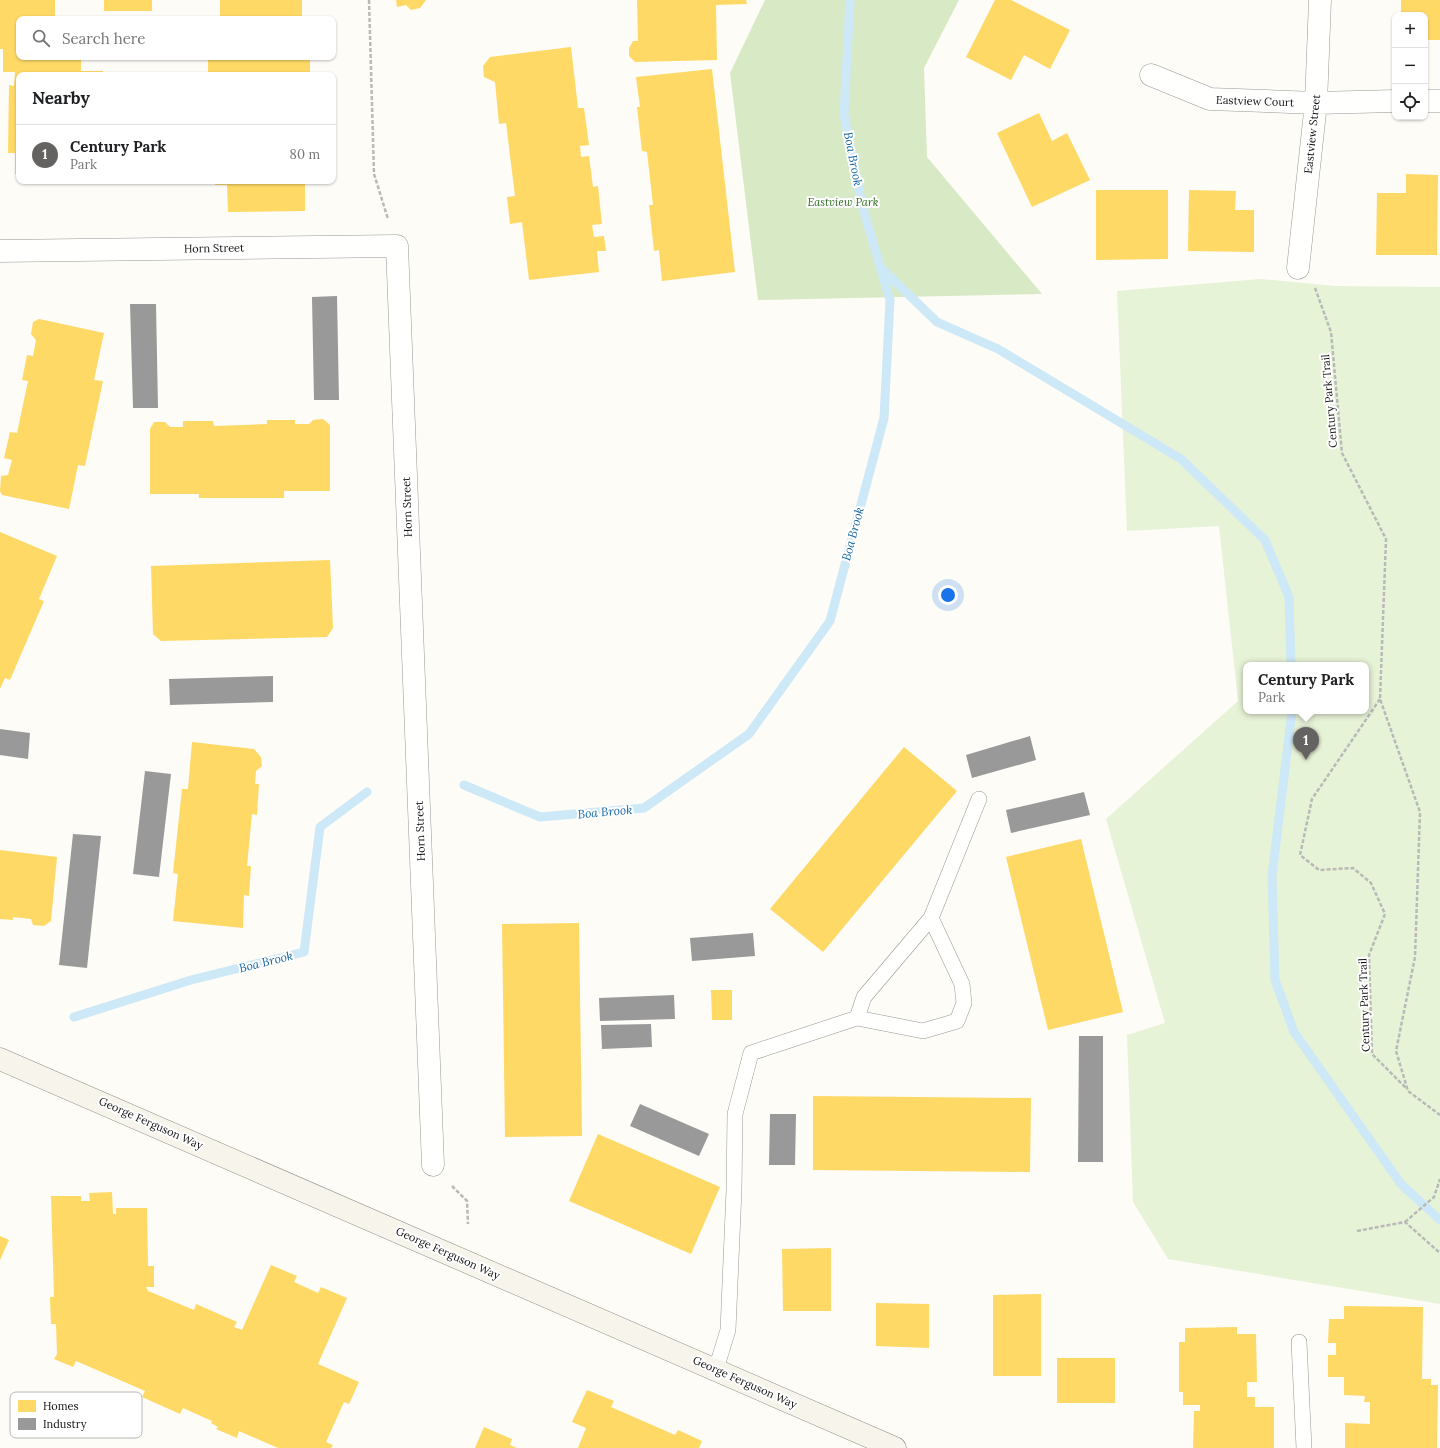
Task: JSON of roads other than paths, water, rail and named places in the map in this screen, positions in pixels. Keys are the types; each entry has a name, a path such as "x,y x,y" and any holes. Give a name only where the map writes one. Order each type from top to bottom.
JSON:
{"main road":[{"name":"George Ferguson Way","path":"0,1059 895,1448"}],"street":[{"name":"Eastview Street","path":"1298,268 1316,103 1320,0"},
{"name":"Eastview Court","path":"1151,75 1210,99 1316,103 1392,102"},
{"path":"1428,101 1440,100"},
{"name":"Horn Street","path":"0,251 397,246 433,1165"}],"lane":[{"path":"857,1018 864,997 931,918 979,799"},
{"path":"716,1369 728,1330 734,1190 734,1114 751,1053 857,1018 923,1031 957,1021 964,1003 962,984 931,918"},
{"path":"1299,1342 1304,1448"}],"waterway":[{"name":"Boa Brook","path":"464,785 540,817 644,808 749,734 830,621 884,418 890,300 862,205 844,115 850,0"},
{"path":"880,267 937,322 998,349 1181,459 1265,540 1289,597 1291,662"},
{"path":"1292,714 1272,876 1275,980 1294,1032 1401,1184 1440,1220"},
{"name":"Boa Brook","path":"74,1017 191,980 304,952 320,827 367,792"}],"place":[{"name":"Century Park","path":"1306,760"}],"park label":[{"name":"Eastview Park","path":"843,202"}]}
